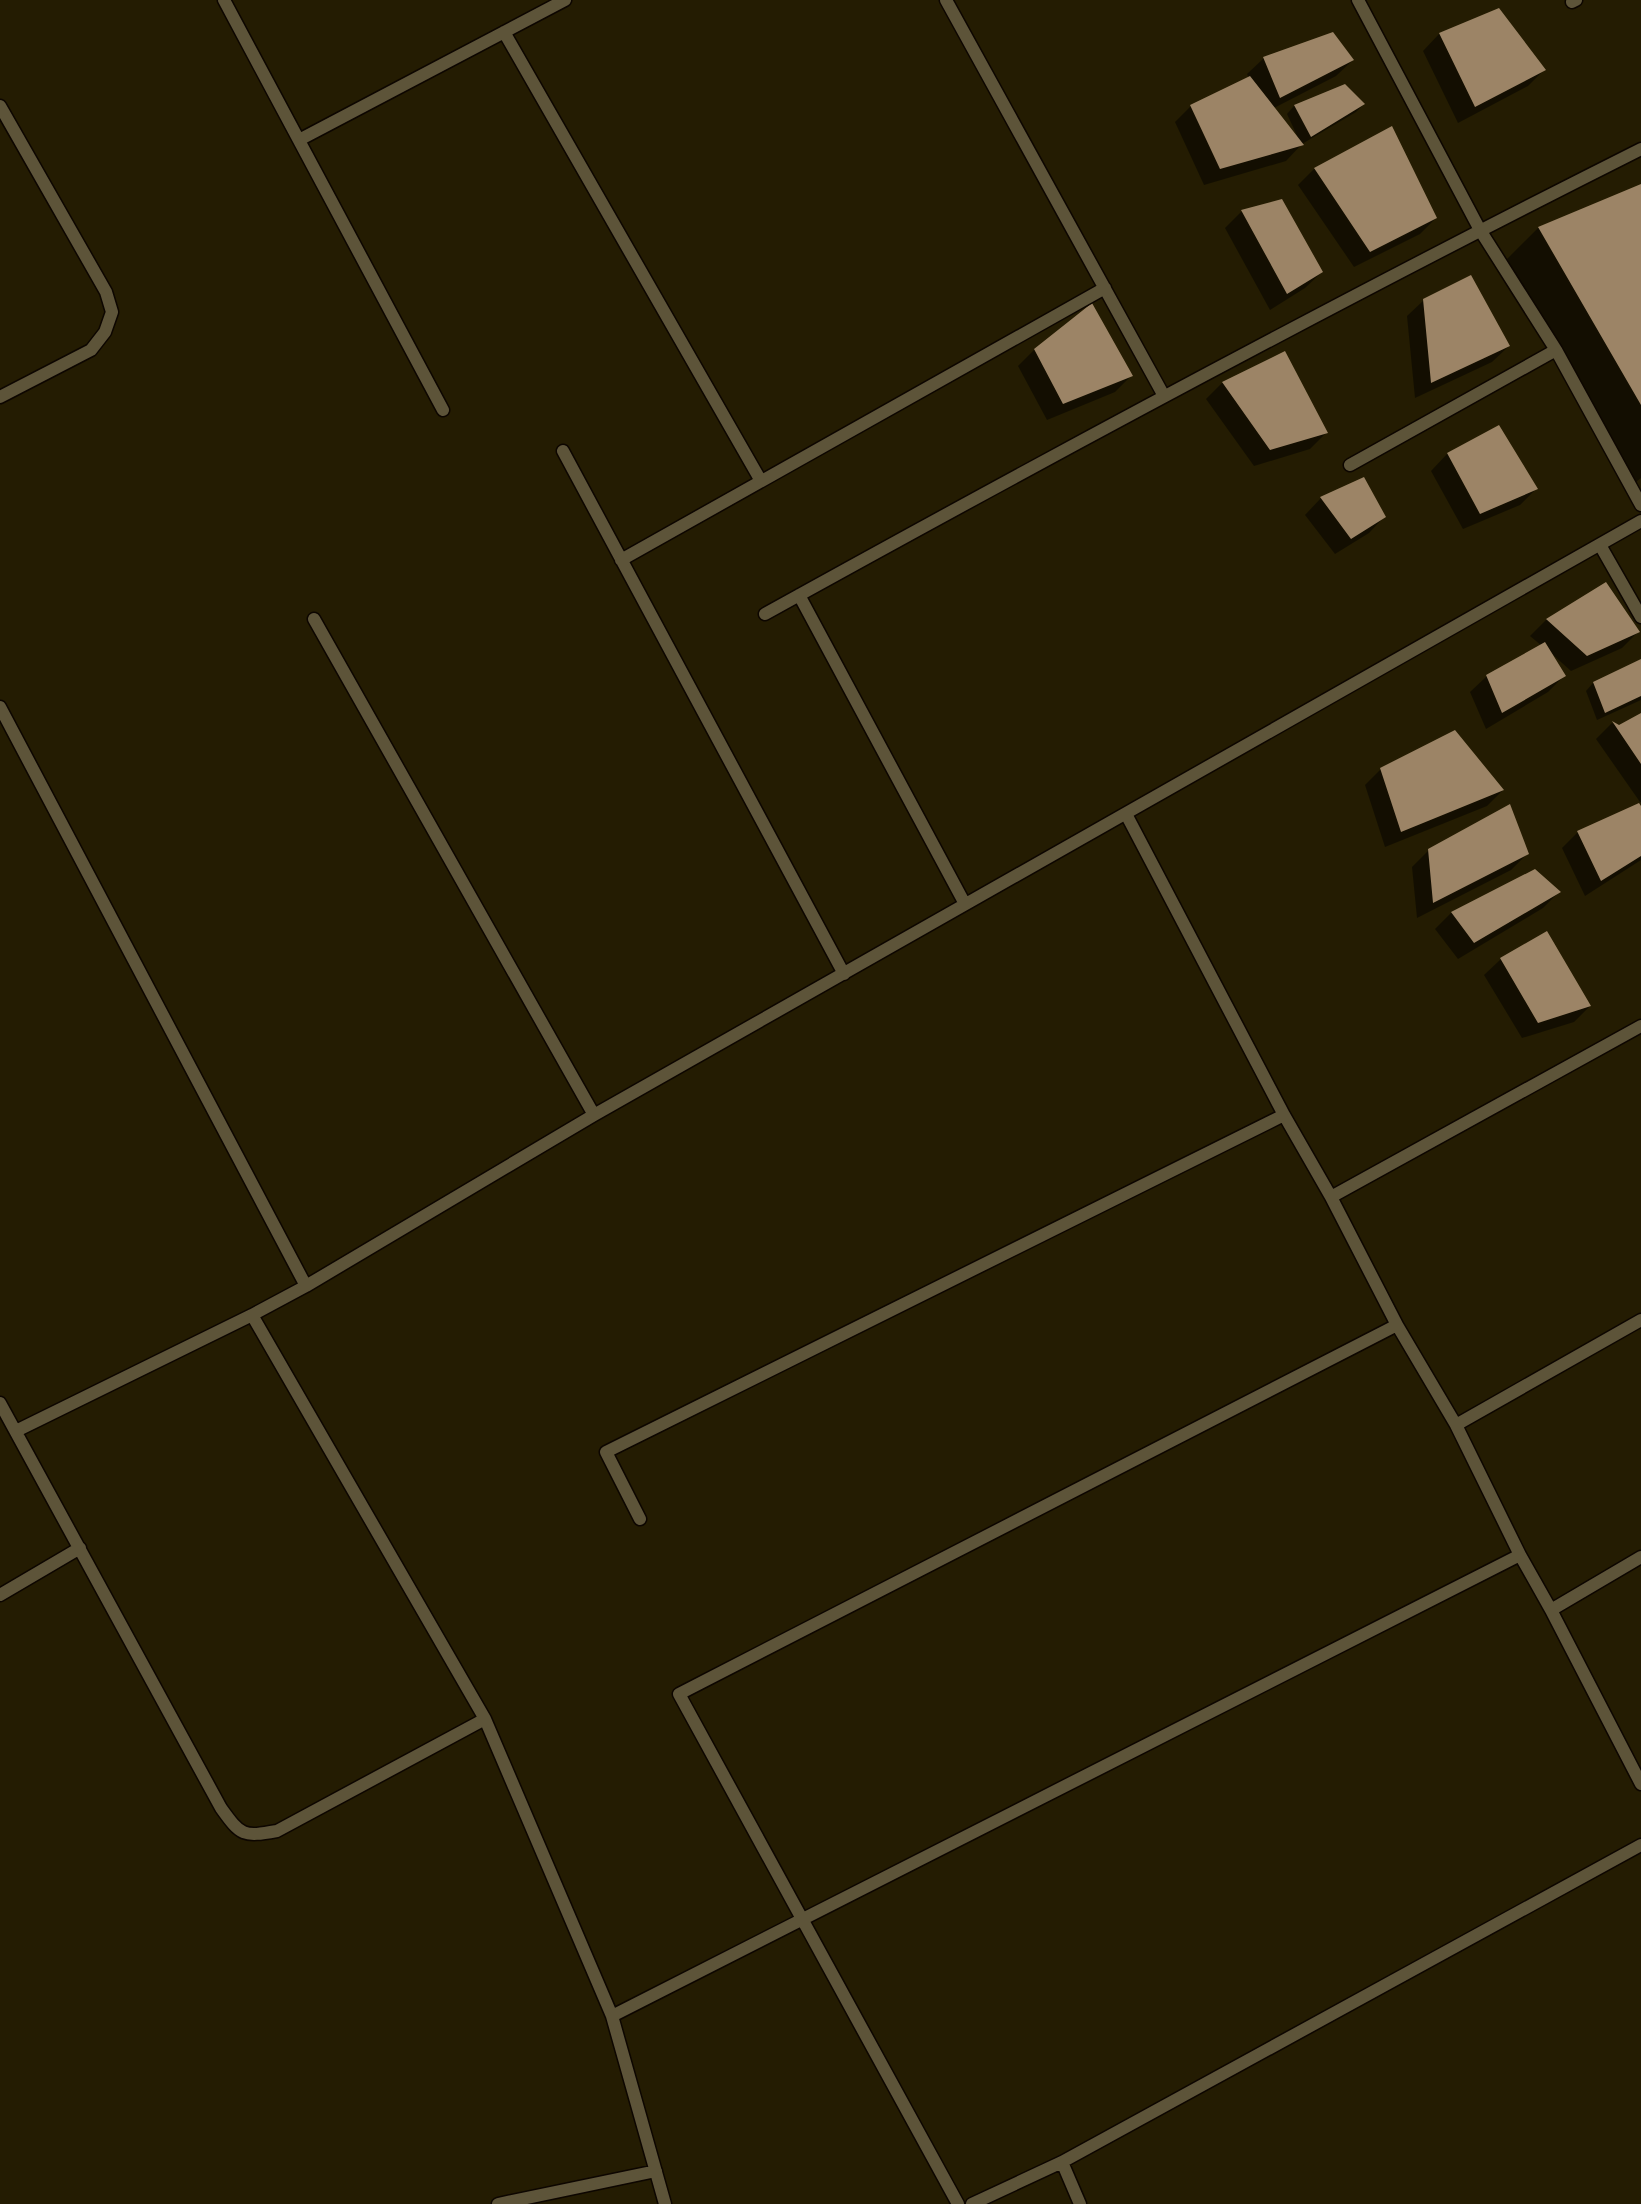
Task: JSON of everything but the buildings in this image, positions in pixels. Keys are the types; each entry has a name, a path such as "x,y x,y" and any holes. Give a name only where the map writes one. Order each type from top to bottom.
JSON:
{"street":[{"path":"224,0 443,410"},
{"path":"299,140 564,0"},
{"path":"946,0 1164,396"},
{"path":"1358,0 1480,230 1556,350 1641,505"},
{"path":"504,32 761,481"},
{"path":"0,106 106,292 112,312 105,332 91,350 0,397"},
{"path":"765,614 1164,396 1480,230 1641,149"},
{"path":"621,560 1105,288"},
{"path":"1350,465 1556,350"},
{"path":"563,451 844,974"},
{"path":"16,1431 252,1315 306,1286 594,1115 1641,521"},
{"path":"1600,545 1641,617"},
{"path":"799,595 965,904"},
{"path":"314,619 594,1115"},
{"path":"0,707 306,1286"},
{"path":"1126,814 1284,1115 1332,1197 1397,1325 1456,1425 1520,1555 1551,1610 1641,1784"},
{"path":"1332,1197 1641,1026"},
{"path":"640,1519 606,1452 1284,1115"},
{"path":"252,1315 485,1720 612,2016 665,2204"},
{"path":"1456,1425 1641,1320"},
{"path":"958,2204 679,1694 1397,1325"},
{"path":"0,1402 221,1808 236,1829 252,1836 277,1831 485,1720"},
{"path":"0,1595 80,1548"},
{"path":"612,2016 1520,1555"},
{"path":"1551,1610 1641,1557"},
{"path":"972,2204 1062,2162 1641,1846"},
{"path":"1062,2162 1080,2204"},
{"path":"498,2204 656,2171"}]}
